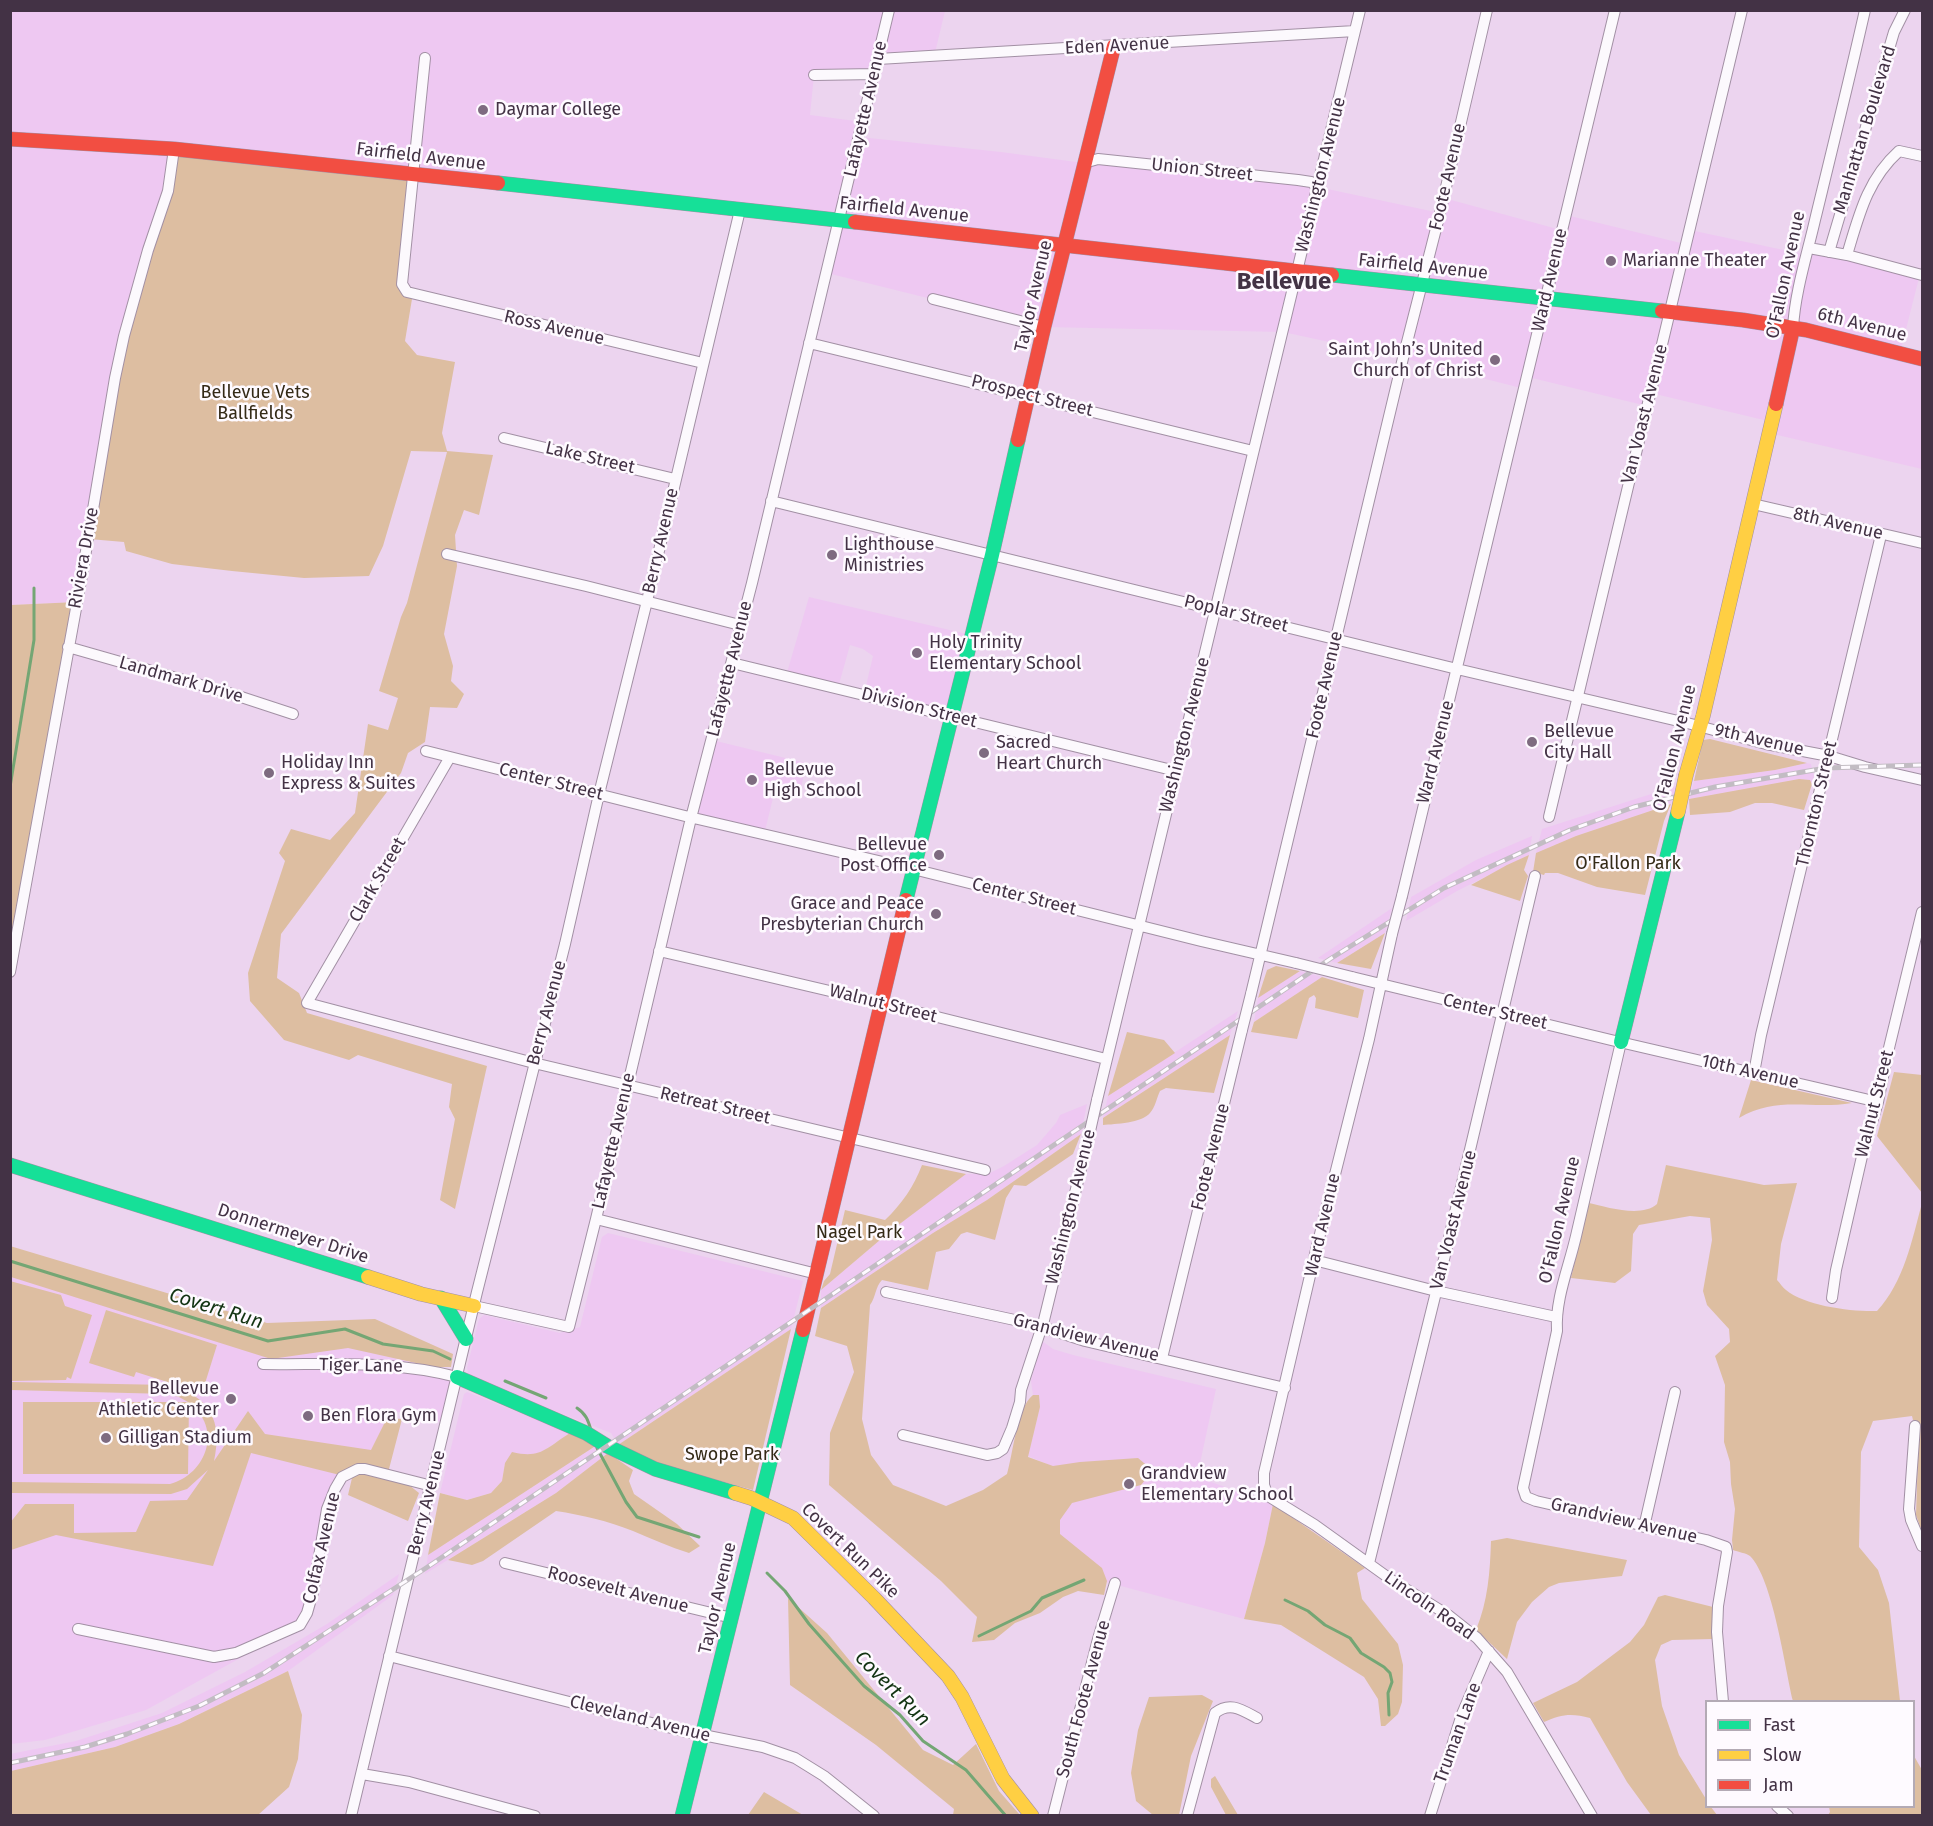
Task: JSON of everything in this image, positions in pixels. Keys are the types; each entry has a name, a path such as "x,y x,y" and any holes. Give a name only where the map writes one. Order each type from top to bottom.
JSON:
{"street":[{"name":"Lafayette Avenue","path":"568,1327 596,1219 691,818 732,663 889,10"},
{"name":"Washington Avenue","path":"903,1435 987,1455 1003,1449 1012,1428 1021,1390 1043,1327 1360,10"},
{"name":"Foote Avenue","path":"1162,1358 1440,213 1486,10"},
{"name":"Ward Avenue","path":"1266,1494 1264,1473 1314,1260 1615,10"},
{"name":"Van Voast Avenue","path":"1550,817 1742,10"},
{"name":"O’Fallon Avenue","path":"1524,1493 1524,1481 1557,1331 1556,1317 1753,504 1864,10"},
{"name":"Manhattan Boulevard","path":"1828,252 1894,32 1905,10"},
{"name":"Eden Avenue","path":"878,59 1355,31"},
{"name":"Taylor Avenue","path":"682,1815 817,1274 1113,46"},
{"path":"412,174 426,58"},
{"path":"814,75 875,74"},
{"name":"Fairfield Avenue","path":"10,139 174,149 315,162 1670,312 1793,328"},
{"name":"Riviera Drive","path":"10,972 121,350 148,250 168,191 174,149"},
{"path":"1847,255 1865,196 1878,176 1899,151 1923,156"},
{"name":"Union Street","path":"1084,163 1098,159 1298,180 1311,182 1318,187"},
{"name":"Ross Avenue","path":"412,174 402,284 407,292 703,363"},
{"name":"Berry Avenue","path":"351,1815 474,1306 565,944 740,210"},
{"path":"1809,248 1847,255 1923,275"},
{"path":"933,299 1044,327"},
{"name":"6th Avenue","path":"1793,328 1923,359"},
{"name":"Prospect Street","path":"809,343 1253,451"},
{"name":"Lake Street","path":"504,438 675,479"},
{"name":"Poplar Street","path":"771,501 1456,669 1700,726"},
{"name":"8th Avenue","path":"1753,504 1923,543"},
{"name":"Thornton Street","path":"1754,1073 1761,1035 1881,535"},
{"path":"447,554 740,625"},
{"name":"Landmark Drive","path":"68,647 229,693 293,714"},
{"name":"Division Street","path":"732,663 1176,771"},
{"name":"9th Avenue","path":"1700,726 1766,744 1829,756 1923,780"},
{"name":"Center Street","path":"426,751 691,818 914,869 1621,1042"},
{"name":"Clark Street","path":"307,1003 450,757"},
{"name":"Van Voast Avenue","path":"1369,1563 1535,876"},
{"name":"Walnut Street","path":"1832,1298 1836,1270 1863,1152 1878,1102 1923,912"},
{"name":"Walnut Street","path":"659,951 1106,1059"},
{"name":"Retreat Street","path":"307,1003 534,1063 985,1170"},
{"name":"10th Avenue","path":"1621,1042 1878,1102"},
{"name":"Donnermeyer Drive","path":"10,1165 421,1294 568,1327"},
{"path":"596,1219 817,1274"},
{"path":"1314,1260 1436,1291 1556,1317"},
{"name":"Grandview Avenue","path":"886,1292 1043,1327 1085,1341 1285,1388"},
{"path":"441,1298 466,1339"},
{"name":"Tiger Lane","path":"263,1364 390,1365 423,1368 457,1377"},
{"name":"Covert Run Pike","path":"457,1377 592,1436 621,1454 655,1469 718,1487 793,1518 948,1676 962,1697 1003,1779 1032,1815"},
{"path":"1644,1527 1675,1392"},
{"path":"1915,1426 1910,1509 1911,1520 1923,1546"},
{"name":"Colfax Avenue","path":"78,1629 214,1657 236,1653 300,1625 307,1613 312,1592 327,1509 342,1477 358,1469 365,1469 432,1486"},
{"name":"Grandview Avenue","path":"1524,1493 1526,1497 1536,1501 1706,1540 1726,1547 1717,1632 1723,1700"},
{"name":"Lincoln Road","path":"1266,1494 1315,1525 1477,1638 1507,1672 1592,1815"},
{"name":"Roosevelt Avenue","path":"505,1563 732,1618"},
{"name":"South Foote Avenue","path":"1053,1815 1098,1639 1115,1583"},
{"name":"Truman Lane","path":"1430,1815 1462,1714 1489,1651"},
{"name":"Cleveland Avenue","path":"389,1656 702,1735 763,1748 795,1758 824,1776 874,1815"},
{"path":"1187,1815 1215,1713 1230,1706 1257,1718"},
{"path":"362,1774 409,1782 534,1815"}],"shaded area":[{"path":"10,11 945,11 934,57 878,59 875,74 814,75 810,115 863,122 860,137 1318,187 1440,213 1444,198 1561,230 1566,215 1685,244 1690,230 1807,255 1809,248 1920,274 1900,353 1922,359 1922,469 1769,433 1772,422 1651,393 1647,406 1528,377 1525,389 1403,358 1283,332 1044,327 827,273 839,222 175,149 77,602 11,605"},
{"name":"Holy Trinity Elementary School","path":"809,597 971,635 951,715 864,694 873,656 863,649 850,645 838,688 786,676"},
{"name":"Bellevue High School","path":"712,740 806,763 799,799 786,796 785,800 773,798 764,835 691,818"},
{"path":"1811,764 1814,776 1812,784 1809,780 1799,779 1689,799 1694,781 1775,770"},
{"path":"1676,786 1671,804 1576,836 1536,853 1542,829"},
{"path":"1532,836 1529,855 1457,891 1406,921 1411,897 1476,860"},
{"path":"1392,908 1385,933 1337,963 1318,958"},
{"path":"1300,971 1322,977 1254,1022 1258,998"},
{"path":"1238,1011 1230,1035 1103,1118 1108,1096"},
{"path":"1087,1104 1081,1134 987,1200 821,1308 821,1290 893,1229 955,1181 966,1174 988,1174 1004,1166 1037,1145 1060,1115"},
{"path":"608,1233 803,1281 791,1329 618,1445 611,1433 469,1377 467,1368 479,1319 484,1315 560,1333 580,1327 602,1237"},
{"name":"Bellevue Athletic Center","path":"10,1250 268,1328 406,1346 457,1377 447,1423 394,1411 382,1472 365,1469 338,1482 300,1625 146,1710 45,1740 11,1744"},
{"name":"Grandview Elementary School","path":"1042,1341 1053,1349 1073,1355 1216,1389 1197,1477 1273,1504 1244,1619 1024,1560 1047,1464 1028,1456 1040,1407 1038,1395 1033,1395 1031,1381"},
{"path":"467,1392 570,1433 539,1454 505,1463 502,1481 491,1493 467,1500 440,1493 464,1394"},
{"path":"597,1445 608,1453 556,1493 425,1574 428,1555"},
{"path":"399,1574 393,1595 288,1671 179,1724 115,1747 11,1771 10,1754 76,1741 162,1713 245,1672 327,1624"}],"green space":[{"name":"Bellevue Vets Ballfields","path":"174,149 412,174 406,296 412,299 405,341 417,355 455,362 442,433 447,451 493,455 479,515 464,510 455,535 457,566 444,634 453,666 451,681 464,694 457,708 430,707 425,742 408,753 401,773 281,934 277,978 299,993 307,1013 487,1066 455,1209 440,1200 455,1119 449,1107 452,1084 358,1055 349,1060 284,1040 250,1001 248,973 285,861 279,853 291,829 330,840 355,813 368,724 388,730 398,698 379,691 407,603 447,452 411,451 383,546 369,576 304,578 172,564 126,551 124,542 89,539 115,378"},
{"path":"77,602 11,972 11,605"},
{"path":"1710,739 1807,763 1775,770 1694,781 1703,740"},
{"path":"1799,779 1810,780 1812,784 1804,810 1772,803 1755,803 1730,812 1690,815 1689,799"},
{"name":"O'Fallon Park","path":"1671,804 1664,821 1645,895 1597,887 1558,873 1545,873 1544,875 1533,872 1536,853 1576,836"},
{"path":"1529,855 1524,870 1528,876 1520,901 1471,885 1507,865"},
{"path":"1385,933 1371,969 1337,963"},
{"path":"1276,966 1300,971 1258,998 1267,970"},
{"path":"1322,977 1364,990 1358,1018 1315,1008 1314,995 1309,998 1297,1039 1251,1032 1254,1022"},
{"path":"1127,1032 1164,1040 1175,1053 1108,1096"},
{"path":"1230,1035 1214,1093 1166,1088 1160,1091 1150,1113 1141,1119 1103,1125 1103,1118"},
{"path":"1894,1072 1922,1075 1922,1193 1877,1136"},
{"path":"1751,1080 1852,1103 1781,1105 1753,1111 1739,1118"},
{"path":"1081,1134 1073,1154 1026,1186 1014,1185 1006,1198 995,1240 967,1232 961,1234 949,1249 936,1252 928,1290 882,1280 870,1305 862,1419 871,1455 893,1485 946,1506 983,1490 1007,1474 1019,1420 1033,1395 1039,1395 1040,1407 1028,1457 1053,1466 1138,1458 1150,1468 1150,1474 1141,1485 1072,1503 1060,1520 1060,1534 1102,1568 1107,1581 1104,1595 1078,1591 1063,1597 1040,1613 1015,1623 994,1640 972,1642 977,1617 941,1581 829,1485 830,1433 854,1372 847,1346 815,1336 821,1308 987,1200"},
{"name":"Nagel Park","path":"922,1165 966,1174 893,1229 821,1290 830,1274 845,1210 885,1220 907,1194"},
{"path":"1666,1165 1764,1185 1797,1183 1781,1244 1777,1280 1794,1296 1817,1304 1843,1309 1877,1311 1894,1287 1906,1260 1922,1203 1922,1532 1916,1515 1919,1422 1913,1420 1912,1416 1873,1421 1861,1452 1859,1547 1878,1570 1889,1603 1900,1700 1793,1700 1772,1603 1765,1584 1758,1567 1750,1556 1733,1550 1735,1509 1730,1462 1724,1442 1725,1385 1715,1356 1730,1342 1729,1329 1707,1305 1703,1291 1712,1240 1710,1218 1690,1216 1639,1225 1633,1234 1631,1271 1615,1283 1571,1278 1589,1203 1633,1211 1650,1208 1657,1204"},
{"path":"10,1246 267,1323 375,1319 453,1354 451,1367 434,1367 348,1348 271,1359 11,1277"},
{"path":"10,1281 61,1295 65,1306 92,1315 71,1379 67,1377 66,1380 11,1381"},
{"path":"106,1310 217,1345 202,1393 136,1372 134,1377 89,1363"},
{"name":"Swope Park","path":"791,1329 753,1490 647,1461 618,1445"},
{"path":"11,1382 169,1385 183,1390 204,1403 215,1422 217,1434 214,1461 248,1411 265,1434 371,1450 387,1418 402,1419 389,1469 419,1493 408,1521 348,1495 352,1478 251,1453 213,1566 56,1535 11,1550 10,1523 25,1504 74,1504 74,1533 136,1532 150,1501 187,1500 208,1470 187,1489 171,1494 11,1493 11,1482 170,1484 183,1479 193,1471 201,1461 208,1437 206,1425 189,1403 188,1474 23,1474 23,1402 188,1402 168,1394 11,1390"},
{"path":"570,1433 597,1445 428,1555 440,1493 467,1500 491,1493 502,1481 505,1463 512,1452 537,1453"},
{"path":"608,1453 633,1470 629,1481 634,1494 677,1524 700,1546 689,1553 614,1524 556,1511 483,1561 472,1565 448,1560 556,1493"},
{"path":"1273,1504 1365,1568 1357,1573 1362,1599 1398,1644 1403,1665 1402,1702 1398,1714 1385,1726 1381,1726 1378,1699 1364,1677 1281,1625 1244,1619"},
{"path":"1507,1538 1627,1560 1622,1576 1559,1583 1549,1587 1532,1602 1517,1622 1507,1659 1476,1630 1488,1586 1491,1541"},
{"path":"1665,1595 1713,1607 1713,1639 1672,1640 1661,1645 1655,1660 1662,1706 1679,1755 1705,1797 1705,1808 1712,1808 1717,1815 1651,1815 1627,1782 1590,1718 1567,1715 1544,1722 1533,1703 1577,1682 1630,1642 1644,1625 1658,1597"},
{"path":"788,1598 827,1633 923,1750 953,1765 976,1744 999,1791 1020,1815 953,1815 954,1809 876,1745 790,1685"},
{"path":"288,1671 302,1715 298,1759 289,1787 258,1815 11,1815 11,1771 115,1747 179,1724"},
{"path":"1202,1695 1213,1701 1191,1756 1179,1815 1153,1815 1136,1801 1131,1773 1138,1730 1149,1697"},
{"path":"1915,1758 1922,1770 1922,1815 1828,1815 1829,1808 1915,1808"},
{"path":"1215,1776 1238,1815 1226,1815 1211,1787 1211,1779"},
{"path":"764,1792 803,1815 748,1815"}],"waterway":[{"path":"10,787 34,640 34,588"},
{"name":"Covert Run","path":"10,1261 268,1341 345,1329 383,1344 433,1351 450,1359"},
{"name":"Covert Run","path":"505,1381 546,1398"},
{"name":"Covert Run","path":"577,1408 586,1417 591,1430"},
{"name":"Covert Run","path":"597,1448 626,1502 637,1517 699,1537"},
{"name":"Covert Run","path":"767,1573 785,1591 809,1624 864,1686 900,1715 923,1741 966,1770 1006,1816"},
{"path":"979,1636 1031,1611 1042,1598 1084,1580"},
{"path":"1285,1600 1308,1611 1325,1625 1350,1638 1361,1653 1390,1673 1392,1682 1388,1693 1389,1715"}],"railway":[{"path":"10,1763 85,1747 127,1734 199,1706 264,1673 426,1568 1330,959 1444,888 1570,830 1634,807 1715,787 1826,768 1922,765"}],"traffic: fast":[{"path":"498,183 855,222"},
{"path":"1332,275 1662,311"},
{"path":"906,900 992,555 1018,440"},
{"path":"1621,1042 1678,812"},
{"path":"10,1165 368,1277"},
{"path":"441,1298 466,1339"},
{"path":"682,1816 803,1330"},
{"path":"457,1377 586,1433 607,1446 655,1469 735,1493"}],"traffic: slow":[{"path":"1686,775 1703,716 1776,404"},
{"path":"1678,812 1686,775"},
{"path":"368,1277 421,1294 474,1306"},
{"path":"735,1493 793,1518 948,1676 962,1697 1003,1779 1032,1816"}],"traffic: jam":[{"path":"1018,440 1114,46"},
{"path":"10,139 174,149 498,183"},
{"path":"855,222 1332,275"},
{"path":"1662,311 1806,330 1922,359"},
{"path":"1776,404 1793,328"},
{"path":"803,1330 906,900"}],"place":[{"name":"Daymar College","path":"483,110"},
{"name":"Marianne Theater","path":"1611,261"},
{"name":"Saint John’s United Church of Christ","path":"1495,360"},
{"name":"Lighthouse Ministries","path":"832,555"},
{"name":"Holy Trinity Elementary School","path":"917,653"},
{"name":"Bellevue City Hall","path":"1532,742"},
{"name":"Sacred Heart Church","path":"984,753"},
{"name":"Holiday Inn Express & Suites","path":"269,773"},
{"name":"Bellevue High School","path":"752,780"},
{"name":"Bellevue Post Office","path":"939,855"},
{"name":"Grace and Peace Presbyterian Church","path":"936,914"},
{"name":"Bellevue Athletic Center","path":"231,1399"},
{"name":"Ben Flora Gym","path":"308,1416"},
{"name":"Gilligan Stadium","path":"106,1438"},
{"name":"Grandview Elementary School","path":"1129,1484"}],"district":[{"name":"Bellevue","path":"1284,282"}]}
